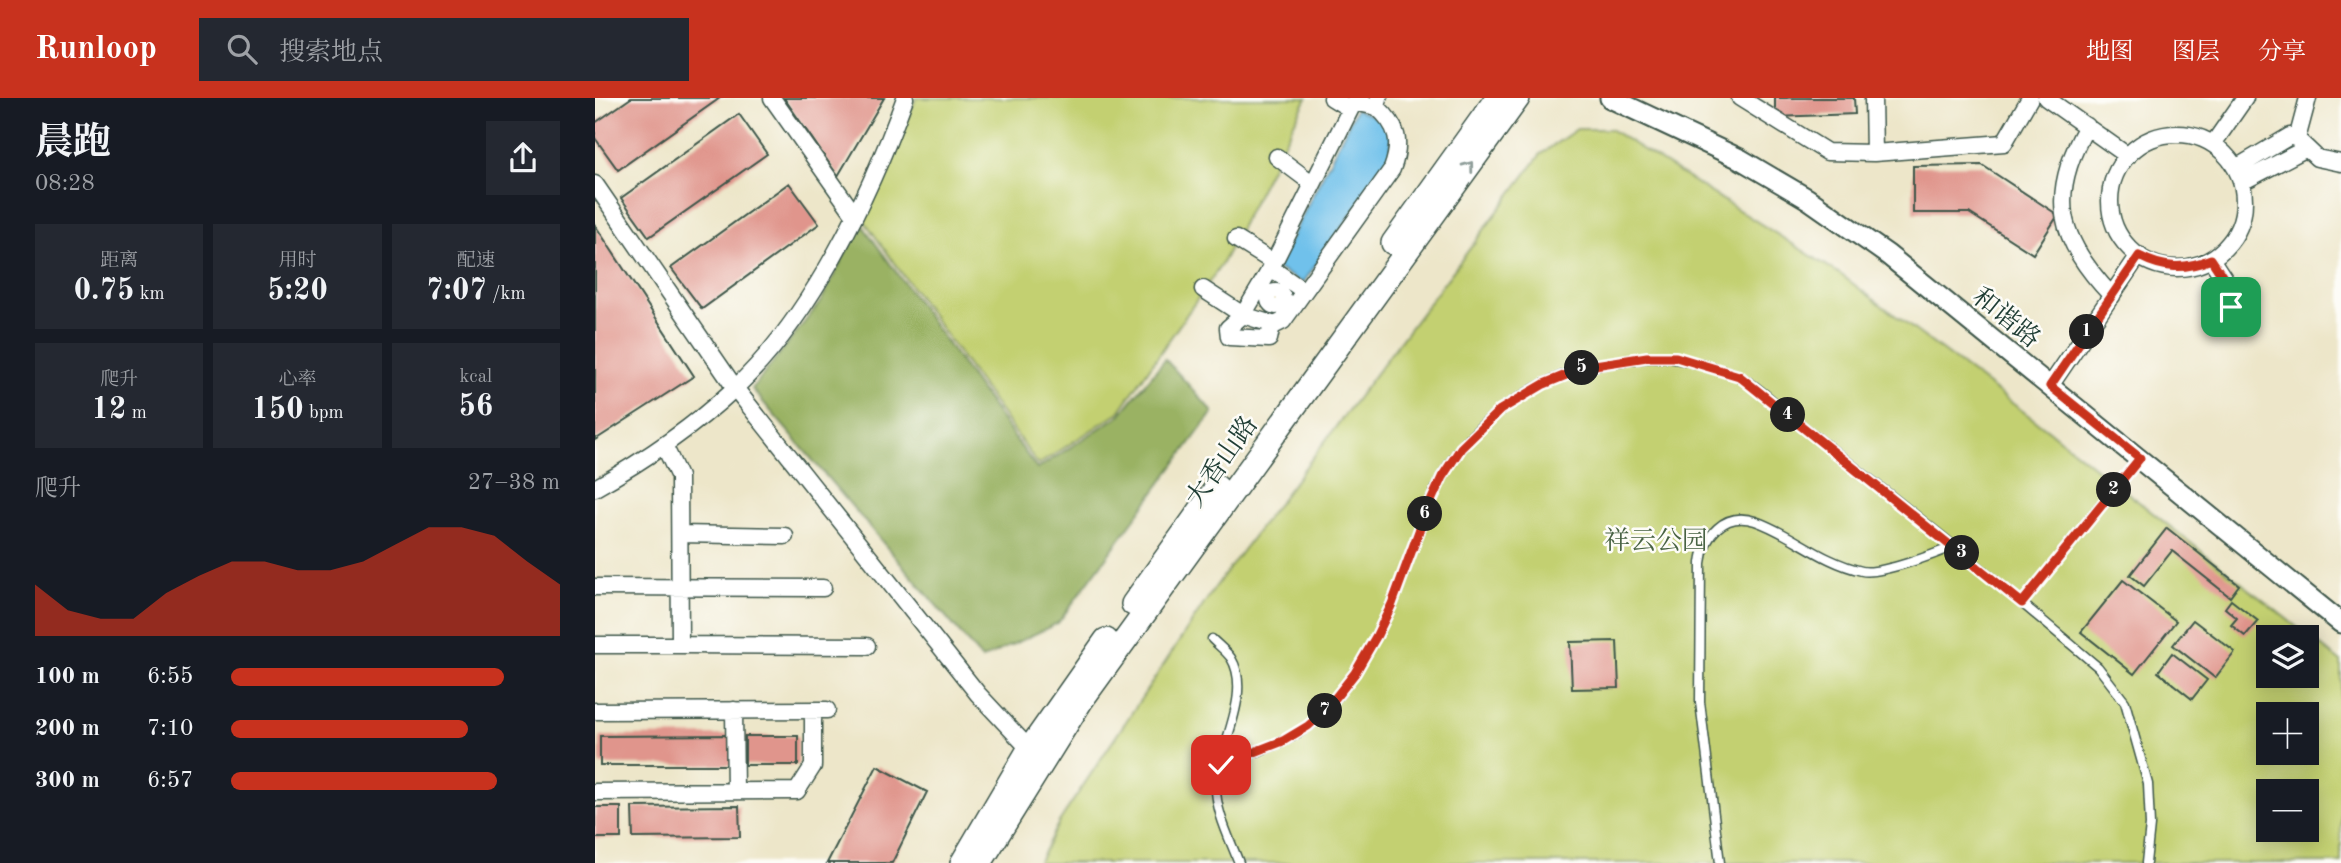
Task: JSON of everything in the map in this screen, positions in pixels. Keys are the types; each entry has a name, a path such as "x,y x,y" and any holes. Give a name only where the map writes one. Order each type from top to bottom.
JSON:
{"main road":[{"name":"大香山路","path":"980,863 1064,697 1497,98"},
{"name":"大香山路","path":"962,863 1035,755 1518,98"}],"street":[{"path":"772,98 854,214"},
{"path":"595,488 664,445 735,388 773,345 807,299 854,214 880,161 905,98"},
{"path":"1332,98 1353,103 1378,103 1393,122 1398,136 1399,152 1392,169 1304,290 1277,296 1243,314 1228,328 1229,338 1269,339 1267,323 1277,296 1272,265 1353,103"},
{"name":"和谐路","path":"1611,98 1740,159 1808,199 1888,256 2341,623"},
{"path":"1740,98 1827,152 1874,153 2004,143 2030,98"},
{"path":"1873,98 1874,153"},
{"path":"2046,98 2128,156"},
{"path":"2213,144 2245,98"},
{"path":"2301,144 2308,98"},
{"path":"2087,126 2072,152 2066,172 2065,222 2072,245 2084,267 2112,296"},
{"path":"2174,134 2188,135 2213,144 2239,175 2244,211 2240,226 2223,250 2211,259 2182,268 2167,267 2139,256 2120,235 2111,208 2114,180 2128,156 2149,141 2174,134"},
{"path":"2239,175 2290,136 2317,158 2341,163"},
{"path":"1277,157 1313,184"},
{"path":"595,184 735,388 978,694 1035,755"},
{"path":"1236,239 1272,265 1277,296"},
{"path":"2050,386 2139,256"},
{"path":"2211,259 2230,288 2231,307"},
{"path":"1203,289 1243,314 1267,323"},
{"path":"1277,296 1304,290"},
{"path":"664,445 680,477 680,645"},
{"path":"680,534 785,536"},
{"path":"595,587 823,588"},
{"path":"595,645 867,646"},
{"path":"734,710 735,791"},
{"path":"595,711 820,710 813,766 797,790 595,792"}],"lane":[{"path":"1221,765 1283,741 1308,726 1325,711 1355,673 1392,604 1442,477 1461,448 1500,410 1544,384 1588,366 1647,357 1676,357 1739,376 1954,546 2098,667 2125,702 2148,784 2150,825 2146,863"},
{"path":"2022,603 2140,458"},
{"path":"1720,863 1700,702 1703,544 1717,528 1731,520 1754,521 1823,558 1864,572 1931,556 1954,546"},
{"path":"1212,639 1230,658 1238,687 1221,765 1217,798 1239,863"}],"green space":[{"path":"916,98 1307,98 1221,265 1119,412 1038,465 863,219 890,163"},
{"name":"祥云公园","path":"1577,129 1610,129 1840,274 2048,430 2294,625 2256,625 2256,688 2319,688 2319,645 2341,662 2341,863 1038,863 1059,822 1216,586 1541,154"},
{"path":"861,223 1037,469 1120,415 1165,359 1213,412 1058,623 982,659 752,389 821,301"}],"water":[{"path":"1356,109 1385,121 1391,131 1391,158 1303,283 1276,268"}],"building":[{"path":"631,98 720,98 618,170 595,138 595,123"},
{"path":"784,98 884,98 838,176"},
{"path":"1775,98 1854,98 1855,114 1775,117"},
{"path":"739,114 767,154 649,237 621,198"},
{"path":"1982,165 2058,215 2033,254 1969,213 1913,213 1913,166"},
{"path":"789,183 819,224 702,309 671,268"},
{"path":"595,225 694,376 595,440"},
{"path":"2167,528 2239,585 2230,597 2172,551 2144,586 2130,575"},
{"path":"2123,580 2176,621 2134,674 2081,632"},
{"path":"2231,600 2258,621 2245,636 2231,625 2237,618 2225,608"},
{"path":"2193,620 2235,652 2215,678 2173,645"},
{"path":"1617,641 1619,688 1572,689 1570,642"},
{"path":"2172,653 2207,680 2192,699 2158,672"},
{"path":"732,735 732,765 600,765 600,736"},
{"path":"745,736 798,736 798,765 745,765"},
{"path":"877,766 927,792 892,863 827,863"},
{"path":"739,806 740,837 633,838 632,807"},
{"path":"595,807 621,807 621,838 595,838"}],"route":[{"path":"1221,765 1283,741 1308,726 1325,711 1355,673 1377,635 1392,604 1426,512 1442,477 1461,448 1500,410 1544,384 1588,366 1647,357 1676,357 1739,376 2022,603 2140,458 2050,386 2139,256 2152,263 2182,268 2211,259 2230,288 2231,307"}]}
